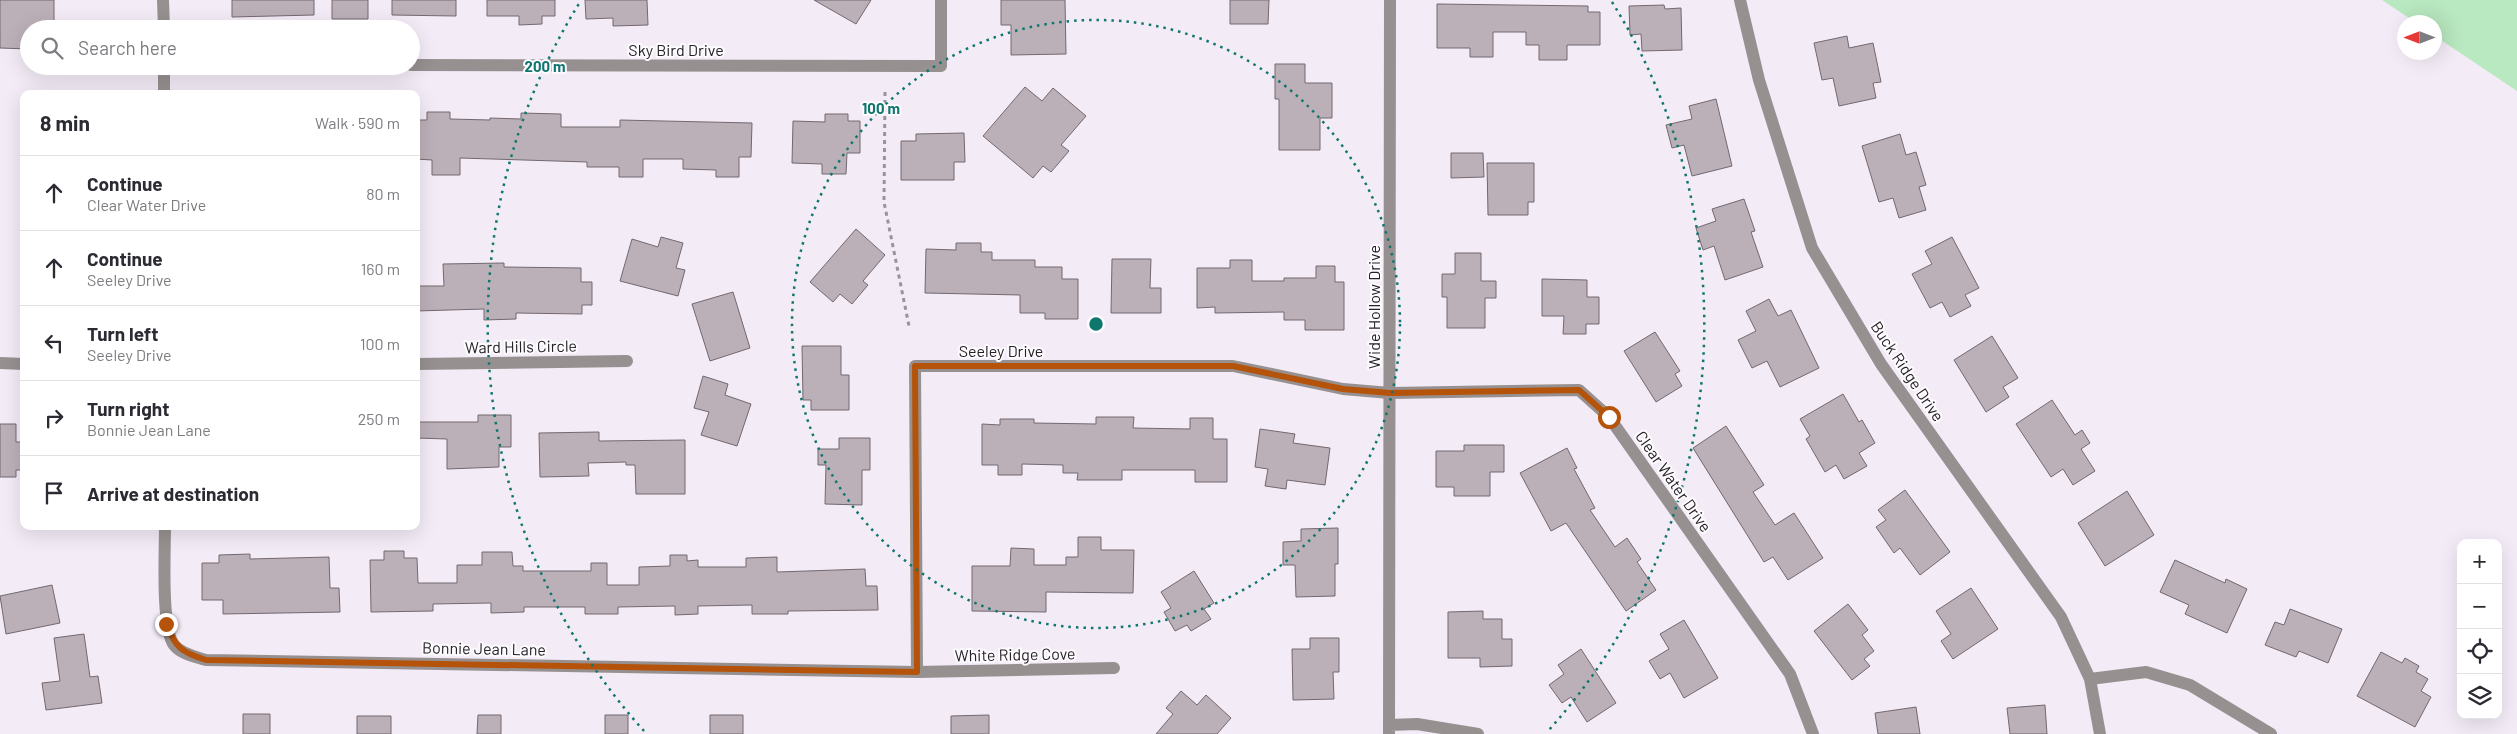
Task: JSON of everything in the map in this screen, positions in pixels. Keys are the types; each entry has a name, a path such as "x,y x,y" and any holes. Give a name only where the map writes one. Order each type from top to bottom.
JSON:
{"street":[{"path":"163,0 164,20"},
{"name":"Sky Bird Drive","path":"420,65 941,66 941,0"},
{"name":"Wide Hollow Drive","path":"1389,729 1390,0"},
{"name":"Buck Ridge Drive","path":"1740,0 1759,80 1812,248 1881,364 2061,617 2090,679 2100,734"},
{"path":"164,75 164,90"},
{"name":"Ward Hills Circle","path":"420,364 627,361"},
{"path":"0,363 20,364"},
{"name":"Seeley Drive","path":"917,672 915,366 1233,366 1343,389 1390,393"},
{"name":"Clear Water Drive","path":"1390,393 1579,390 1609,417 1790,674 1813,734"},
{"name":"Bonnie Jean Lane","path":"165,530 166,624 174,645 190,655 206,660 917,672"},
{"name":"White Ridge Cove","path":"917,672 1114,668"},
{"path":"2090,679 2146,672 2190,685 2272,734"},
{"path":"1389,729 1417,724 1478,734"}],"path":[{"path":"885,92 884,202 909,326"}],"green space":[{"path":"2382,0 2517,0 2517,91 2442,41 2442,15 2404,15"}],"building":[{"path":"0,0 54,0 54,20 20,20 20,49 0,48"},
{"path":"232,0 314,0 314,15 232,17"},
{"path":"332,0 368,0 368,19 332,19"},
{"path":"392,0 456,0 456,16 392,15"},
{"path":"487,0 555,0 555,16 542,16 542,24 519,25 519,16 487,16"},
{"path":"585,0 647,0 648,25 613,26 613,18 586,19"},
{"path":"814,0 871,0 856,24"},
{"path":"1001,0 1065,0 1066,54 1011,55 1011,25 1001,25"},
{"path":"1230,0 1269,0 1268,24 1230,24"},
{"path":"1437,4 1588,6 1588,12 1600,12 1600,45 1567,45 1567,60 1539,60 1539,45 1526,45 1526,32 1493,32 1493,57 1470,57 1470,48 1437,48"},
{"path":"1664,5 1665,9 1681,8 1682,50 1642,51 1641,34 1630,35 1629,6"},
{"path":"1847,36 1849,48 1873,43 1881,82 1873,83 1876,98 1839,106 1833,78 1822,80 1814,43"},
{"path":"1275,64 1305,64 1305,83 1332,83 1332,118 1320,118 1320,150 1279,150 1279,99 1275,99"},
{"path":"1025,87 1042,101 1053,88 1086,116 1061,145 1069,151 1051,172 1043,166 1033,178 983,136"},
{"path":"1716,99 1732,166 1692,176 1684,145 1672,148 1666,125 1692,119 1689,106"},
{"path":"427,112 450,112 450,119 490,120 490,118 521,119 521,113 561,114 561,127 620,127 620,120 752,123 751,157 739,157 739,177 716,177 716,170 683,169 683,159 643,159 643,177 619,177 619,167 587,167 587,162 460,158 460,175 432,175 432,160 420,159 420,120 427,120"},
{"path":"825,114 848,114 848,121 860,121 860,153 847,153 846,174 822,174 822,164 792,163 793,121 825,122"},
{"path":"964,133 965,162 954,162 954,180 901,180 901,141 916,141 916,134"},
{"path":"1900,134 1906,155 1916,152 1926,185 1919,187 1926,210 1899,218 1893,198 1879,202 1862,146"},
{"path":"1451,153 1483,153 1484,177 1451,178"},
{"path":"1487,163 1534,163 1534,202 1528,202 1528,215 1488,215"},
{"path":"1744,199 1755,231 1751,232 1763,267 1725,280 1714,246 1703,250 1696,228 1716,221 1712,209"},
{"path":"856,229 885,255 863,281 868,285 852,304 840,294 833,302 810,282"},
{"path":"661,237 683,243 676,268 685,270 678,296 620,281 632,239 658,247"},
{"path":"1952,237 1979,288 1965,295 1971,306 1950,317 1942,302 1930,308 1912,274 1932,264 1925,251"},
{"path":"956,243 981,243 981,252 992,252 992,260 1035,260 1035,267 1062,267 1062,279 1078,279 1078,319 1045,319 1045,313 1020,313 1020,295 925,293 926,249 956,250"},
{"path":"1455,253 1481,253 1481,281 1496,281 1496,298 1485,298 1485,328 1447,328 1447,297 1442,297 1442,274 1455,274"},
{"path":"1112,259 1151,259 1150,288 1161,288 1161,313 1111,313"},
{"path":"1230,260 1252,260 1252,281 1316,278 1316,266 1335,266 1335,282 1344,282 1344,330 1305,330 1305,320 1284,320 1284,312 1215,313 1215,307 1197,308 1197,268 1230,268"},
{"path":"504,263 504,267 581,268 581,282 592,282 592,305 582,305 582,314 516,313 516,319 484,320 484,309 420,311 420,286 444,286 443,264"},
{"path":"1542,279 1587,280 1587,297 1599,297 1599,324 1586,324 1586,334 1563,334 1564,316 1542,316"},
{"path":"733,292 750,348 710,361 692,304"},
{"path":"1769,299 1778,316 1791,310 1819,368 1780,387 1767,361 1752,368 1738,340 1756,331 1746,311"},
{"path":"1655,332 1680,371 1675,374 1682,386 1656,402 1624,351"},
{"path":"1992,336 2018,378 2003,387 2009,397 1986,412 1954,360"},
{"path":"802,346 841,346 841,375 849,375 849,410 811,410 811,400 803,400"},
{"path":"703,376 728,384 725,395 751,404 737,446 701,435 709,412 694,408"},
{"path":"1843,394 1859,422 1862,420 1875,443 1859,453 1867,466 1844,479 1836,465 1825,472 1806,439 1810,436 1800,419"},
{"path":"2052,400 2075,435 2082,430 2090,443 2081,449 2095,471 2073,485 2063,469 2051,477 2016,424"},
{"path":"478,415 511,415 511,447 499,447 499,467 447,469 447,439 420,438 420,422 478,422"},
{"path":"1096,417 1134,417 1133,428 1190,429 1190,418 1213,418 1213,439 1227,439 1227,482 1195,482 1195,470 1122,470 1122,480 1077,480 1078,473 1063,473 1063,465 1022,464 1022,475 998,475 998,465 982,465 982,424 1000,425 1000,419 1034,419 1034,423 1096,424"},
{"path":"0,424 16,424 16,442 20,442 20,470 16,470 16,477 0,477"},
{"path":"1726,426 1764,485 1753,492 1775,525 1794,513 1823,558 1788,580 1773,557 1764,562 1693,448"},
{"path":"1260,429 1295,434 1293,443 1330,448 1325,485 1287,480 1286,489 1265,486 1268,469 1255,467"},
{"path":"599,432 599,441 685,440 685,494 636,494 635,465 626,465 626,462 588,463 589,476 540,477 539,433"},
{"path":"839,438 870,438 870,470 862,470 862,505 825,504 826,465 818,465 818,449 839,449"},
{"path":"1464,445 1504,445 1504,472 1490,472 1490,496 1454,496 1454,487 1436,487 1436,451 1464,451"},
{"path":"1567,448 1577,468 1574,469 1595,508 1590,510 1615,547 1627,538 1641,559 1637,562 1656,590 1626,611 1566,523 1551,531 1520,473"},
{"path":"1905,490 1950,552 1920,575 1900,548 1894,553 1876,527 1886,520 1878,510"},
{"path":"2127,491 2154,535 2105,566 2078,523"},
{"path":"1338,528 1338,564 1335,564 1335,596 1296,597 1295,565 1283,565 1283,542 1301,541 1301,529"},
{"path":"1078,537 1101,537 1101,550 1134,550 1133,593 1046,592 1046,612 972,611 972,566 1010,566 1011,548 1034,549 1034,565 1066,565 1066,557 1078,557"},
{"path":"384,551 404,551 404,558 417,558 418,583 457,583 457,565 482,565 482,552 512,552 513,566 523,566 523,571 591,571 591,563 607,563 607,585 639,585 639,567 670,566 670,555 687,555 687,561 698,560 698,567 746,567 746,558 777,557 777,572 865,569 866,586 877,586 878,610 788,611 788,614 752,614 752,605 698,606 698,614 675,615 675,606 618,607 618,614 585,614 585,607 524,607 524,612 491,613 491,603 433,604 433,611 371,612 370,560 384,560"},
{"path":"250,554 250,559 329,557 330,588 339,588 340,612 223,614 223,600 202,600 202,563 219,563 219,555"},
{"path":"2175,560 2225,583 2226,579 2247,589 2227,633 2185,614 2189,605 2160,592"},
{"path":"1194,571 1214,603 1204,609 1211,619 1191,631 1187,625 1175,631 1164,612 1171,608 1161,592"},
{"path":"52,585 60,623 6,634 0,596"},
{"path":"1971,588 1998,629 1953,659 1941,641 1951,634 1936,611"},
{"path":"1848,604 1868,630 1862,635 1874,651 1864,659 1870,666 1852,680 1814,631"},
{"path":"2290,609 2342,629 2328,663 2299,651 2296,657 2265,645 2275,622 2284,625"},
{"path":"1483,611 1483,619 1502,619 1502,639 1512,639 1512,666 1480,667 1480,658 1448,658 1448,612"},
{"path":"1684,620 1718,678 1684,698 1670,673 1660,679 1649,661 1669,649 1660,634"},
{"path":"84,634 90,677 98,676 102,703 46,710 42,683 60,681 54,638"},
{"path":"1310,638 1339,638 1339,672 1333,672 1334,699 1293,700 1292,649 1310,649"},
{"path":"1581,649 1616,703 1587,722 1571,697 1562,703 1549,685 1564,674 1558,665"},
{"path":"2381,652 2402,663 2405,658 2419,666 2416,672 2428,679 2421,691 2431,697 2415,727 2357,696"},
{"path":"1181,691 1197,705 1206,695 1231,718 1217,734 1156,734 1173,714 1166,708"},
{"path":"2045,705 2047,734 2010,734 2007,708"},
{"path":"1916,707 1920,734 1878,734 1875,713"},
{"path":"243,714 270,714 270,734 243,734"},
{"path":"478,715 501,715 501,734 477,734"},
{"path":"605,715 628,715 628,734 605,734"},
{"path":"710,715 743,715 743,734 710,734"},
{"path":"989,715 989,734 951,734 951,716"},
{"path":"357,716 391,716 391,734 357,734"}],"route":[{"path":"166,624 174,645 190,655 206,660 917,672 915,366 1233,366 1343,389 1390,393 1579,390 1609,417"}]}
